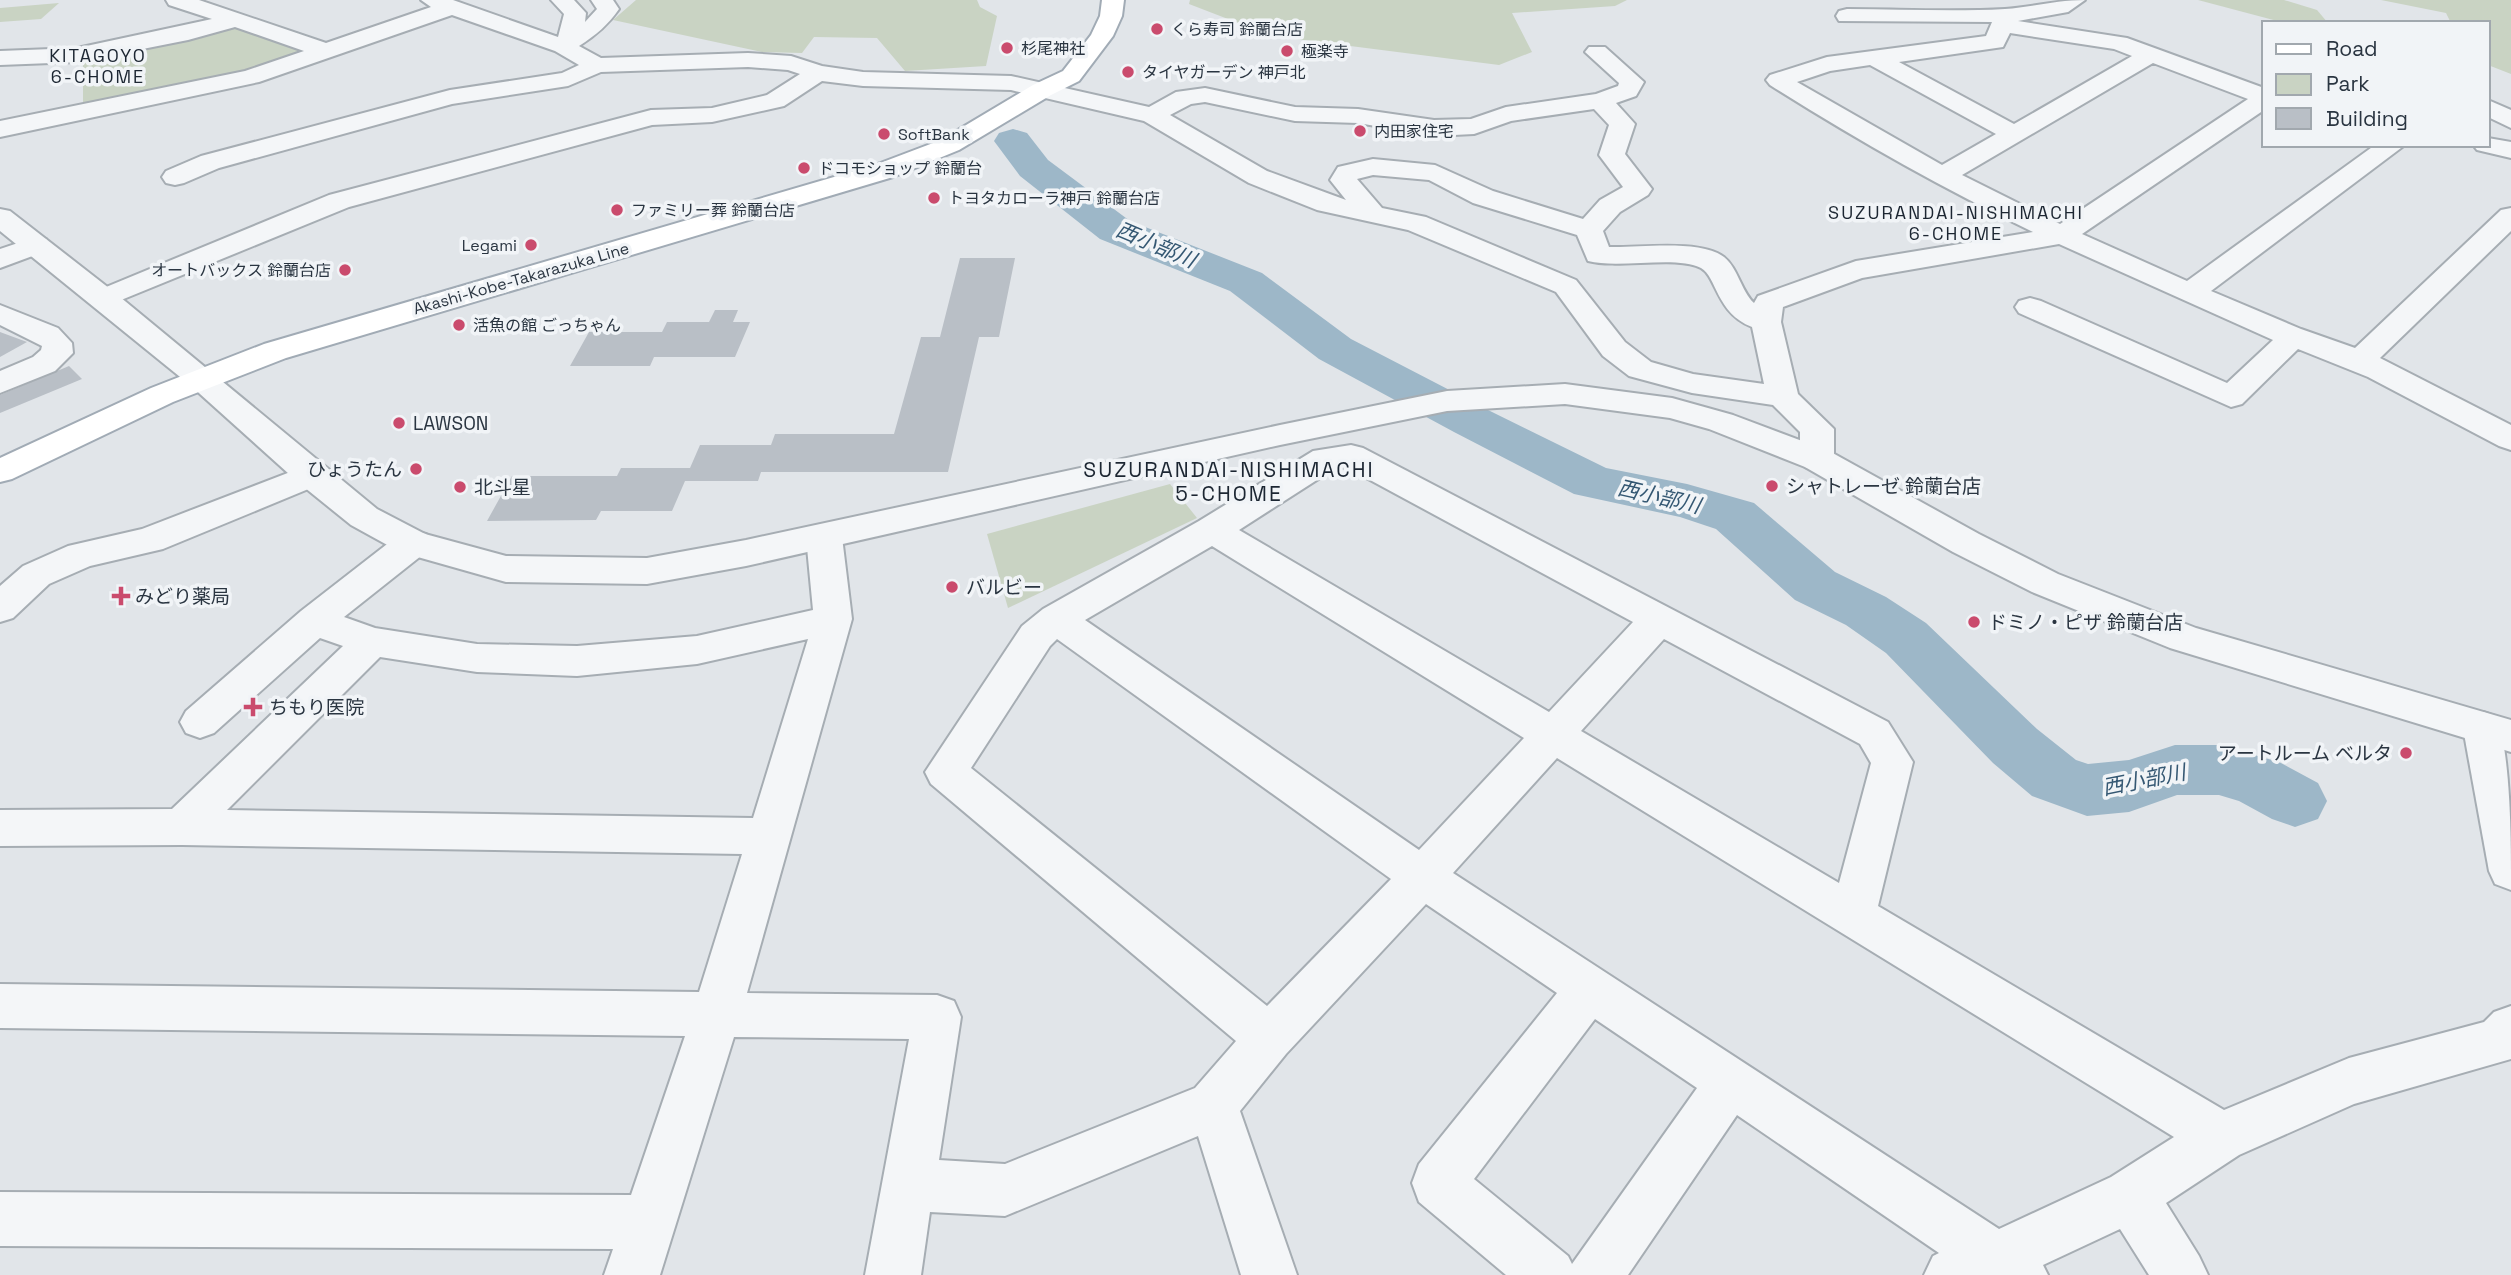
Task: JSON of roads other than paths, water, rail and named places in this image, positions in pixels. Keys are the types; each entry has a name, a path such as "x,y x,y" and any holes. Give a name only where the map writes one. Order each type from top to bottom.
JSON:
{"main road":[{"name":"Akashi-Kobe-Takarazuka Line","path":"0,471 201,378 275,351 884,171 950,145 1042,90 1071,76 1102,36 1111,16 1113,0"},
{"path":"1042,90 1055,64 1079,29"}],"street":[{"path":"177,0 324,51"},
{"path":"562,0 575,13 572,33 563,46"},
{"path":"563,46 593,27 608,9 601,0"},
{"path":"1847,16 1985,16 2048,12 2071,4 2074,0"},
{"path":"0,58 75,84 251,77 324,51 442,3 563,46 597,65"},
{"path":"1896,15 1945,50"},
{"path":"0,129 75,84 188,33 235,20"},
{"path":"2262,96 2119,43 2001,25 1995,42 1878,60 1827,64 1778,80 1811,102 1944,175 2062,235 2293,337 2359,361 2511,439"},
{"path":"1152,115 1185,97 1205,95 1295,114 1358,116 1434,128 1474,126 1506,114 1600,101 1627,91 1632,82 1597,52"},
{"path":"1944,175 2150,54"},
{"path":"174,177 210,162 436,101 568,79 597,65 709,64 748,60 791,63 818,73 863,79 1012,83 1152,115 1258,177 1327,204 1416,223 1566,286 1614,349 1640,369 1692,383 1783,397"},
{"path":"1878,60 2014,134"},
{"path":"104,298 514,131 712,115 775,101 818,73"},
{"path":"495,91 514,131"},
{"path":"1817,458 1817,429 1783,397 1766,322 1769,302 1856,270 2062,235 2262,98"},
{"path":"1589,230 1610,206 1639,189 1612,155 1622,124 1600,101"},
{"path":"2490,108 2511,120"},
{"path":"2490,146 2511,149"},
{"path":"2191,292 2389,147"},
{"path":"1373,214 1343,180 1347,173 1373,167 1435,173 1483,197 1589,230"},
{"path":"2359,361 2511,215"},
{"path":"0,217 104,298 364,517 412,543 506,569 647,570 824,537 1280,435 1447,401 1565,394 1672,408 1721,422 1817,458 1966,543 2045,583 2185,638 2497,732 2511,871"},
{"path":"1589,230 1598,255 1617,258 1699,256 1715,264 1733,300 1748,315 1766,322"},
{"path":"0,260 36,245"},
{"path":"2029,307 2231,397 2293,337"},
{"path":"0,314 47,335 57,343 57,353 44,363 0,383"},
{"path":"1280,435 1325,460"},
{"path":"1269,1038 946,772 1036,636 1056,619 1212,530 1325,460 1351,456 1874,733 1892,762 1853,915"},
{"path":"0,608 36,575 81,555 150,540 311,475"},
{"path":"1212,530 2221,1138"},
{"path":"632,1275 717,1013 833,620 824,537"},
{"path":"200,722 314,621 412,543"},
{"path":"909,1185 1005,1190 1213,1105 1269,1038 1422,877 1550,734 1660,618"},
{"path":"1056,619 1422,877 1730,1083 1989,1270 2130,1196 2221,1138 2349,1082 2498,1041 2511,1028"},
{"path":"314,621 372,642 477,658 577,660 697,650 833,620"},
{"path":"182,827 372,642"},
{"path":"0,828 182,827 768,836"},
{"path":"1549,1275 1438,1183 1589,989"},
{"path":"0,1006 937,1017 893,1275"},
{"path":"1595,1275 1730,1083"},
{"path":"1213,1105 1269,1275"},
{"path":"2130,1196 2180,1275"},
{"path":"0,1219 648,1222"}],"waterway":[{"name":"西小部川","path":"1013,141 1034,168 1115,230 1246,282 1335,349 1471,421 1592,482 1687,501 1735,516 1815,586 1866,611 1906,638 2015,746 2054,778 2087,790 2129,786 2175,770 2219,770 2257,780 2295,801"}],"place":[{"name":"くら寿司 鈴蘭台店","path":"1157,29"},
{"name":"杉尾神社","path":"1007,48"},
{"name":"極楽寺","path":"1287,51"},
{"name":"タイヤガーデン 神戸北","path":"1128,72"},
{"name":"内田家住宅","path":"1360,131"},
{"name":"SoftBank","path":"884,134"},
{"name":"ドコモショップ 鈴蘭台","path":"804,168"},
{"name":"トヨタカローラ神戸 鈴蘭台店","path":"934,198"},
{"name":"ファミリー葬 鈴蘭台店","path":"617,210"},
{"name":"Legami","path":"531,245"},
{"name":"オートバックス 鈴蘭台店","path":"345,270"},
{"name":"活魚の館 ごっちゃん","path":"459,325"},
{"name":"LAWSON","path":"399,423"},
{"name":"ひょうたん","path":"416,469"},
{"name":"シャトレーゼ 鈴蘭台店","path":"1772,486"},
{"name":"北斗星","path":"460,487"},
{"name":"バルビー","path":"952,587"},
{"name":"みどり薬局","path":"121,596"},
{"name":"ドミノ・ピザ 鈴蘭台店","path":"1974,622"},
{"name":"ちもり医院","path":"253,707"},
{"name":"アートルーム ベルタ","path":"2406,753"}],"district":[{"name":"KITAGOYO 6-CHOME","path":"98,66"},
{"name":"SUZURANDAI-NISHIMACHI 6-CHOME","path":"1956,223"},
{"name":"SUZURANDAI-NISHIMACHI 5-CHOME","path":"1229,482"}]}
